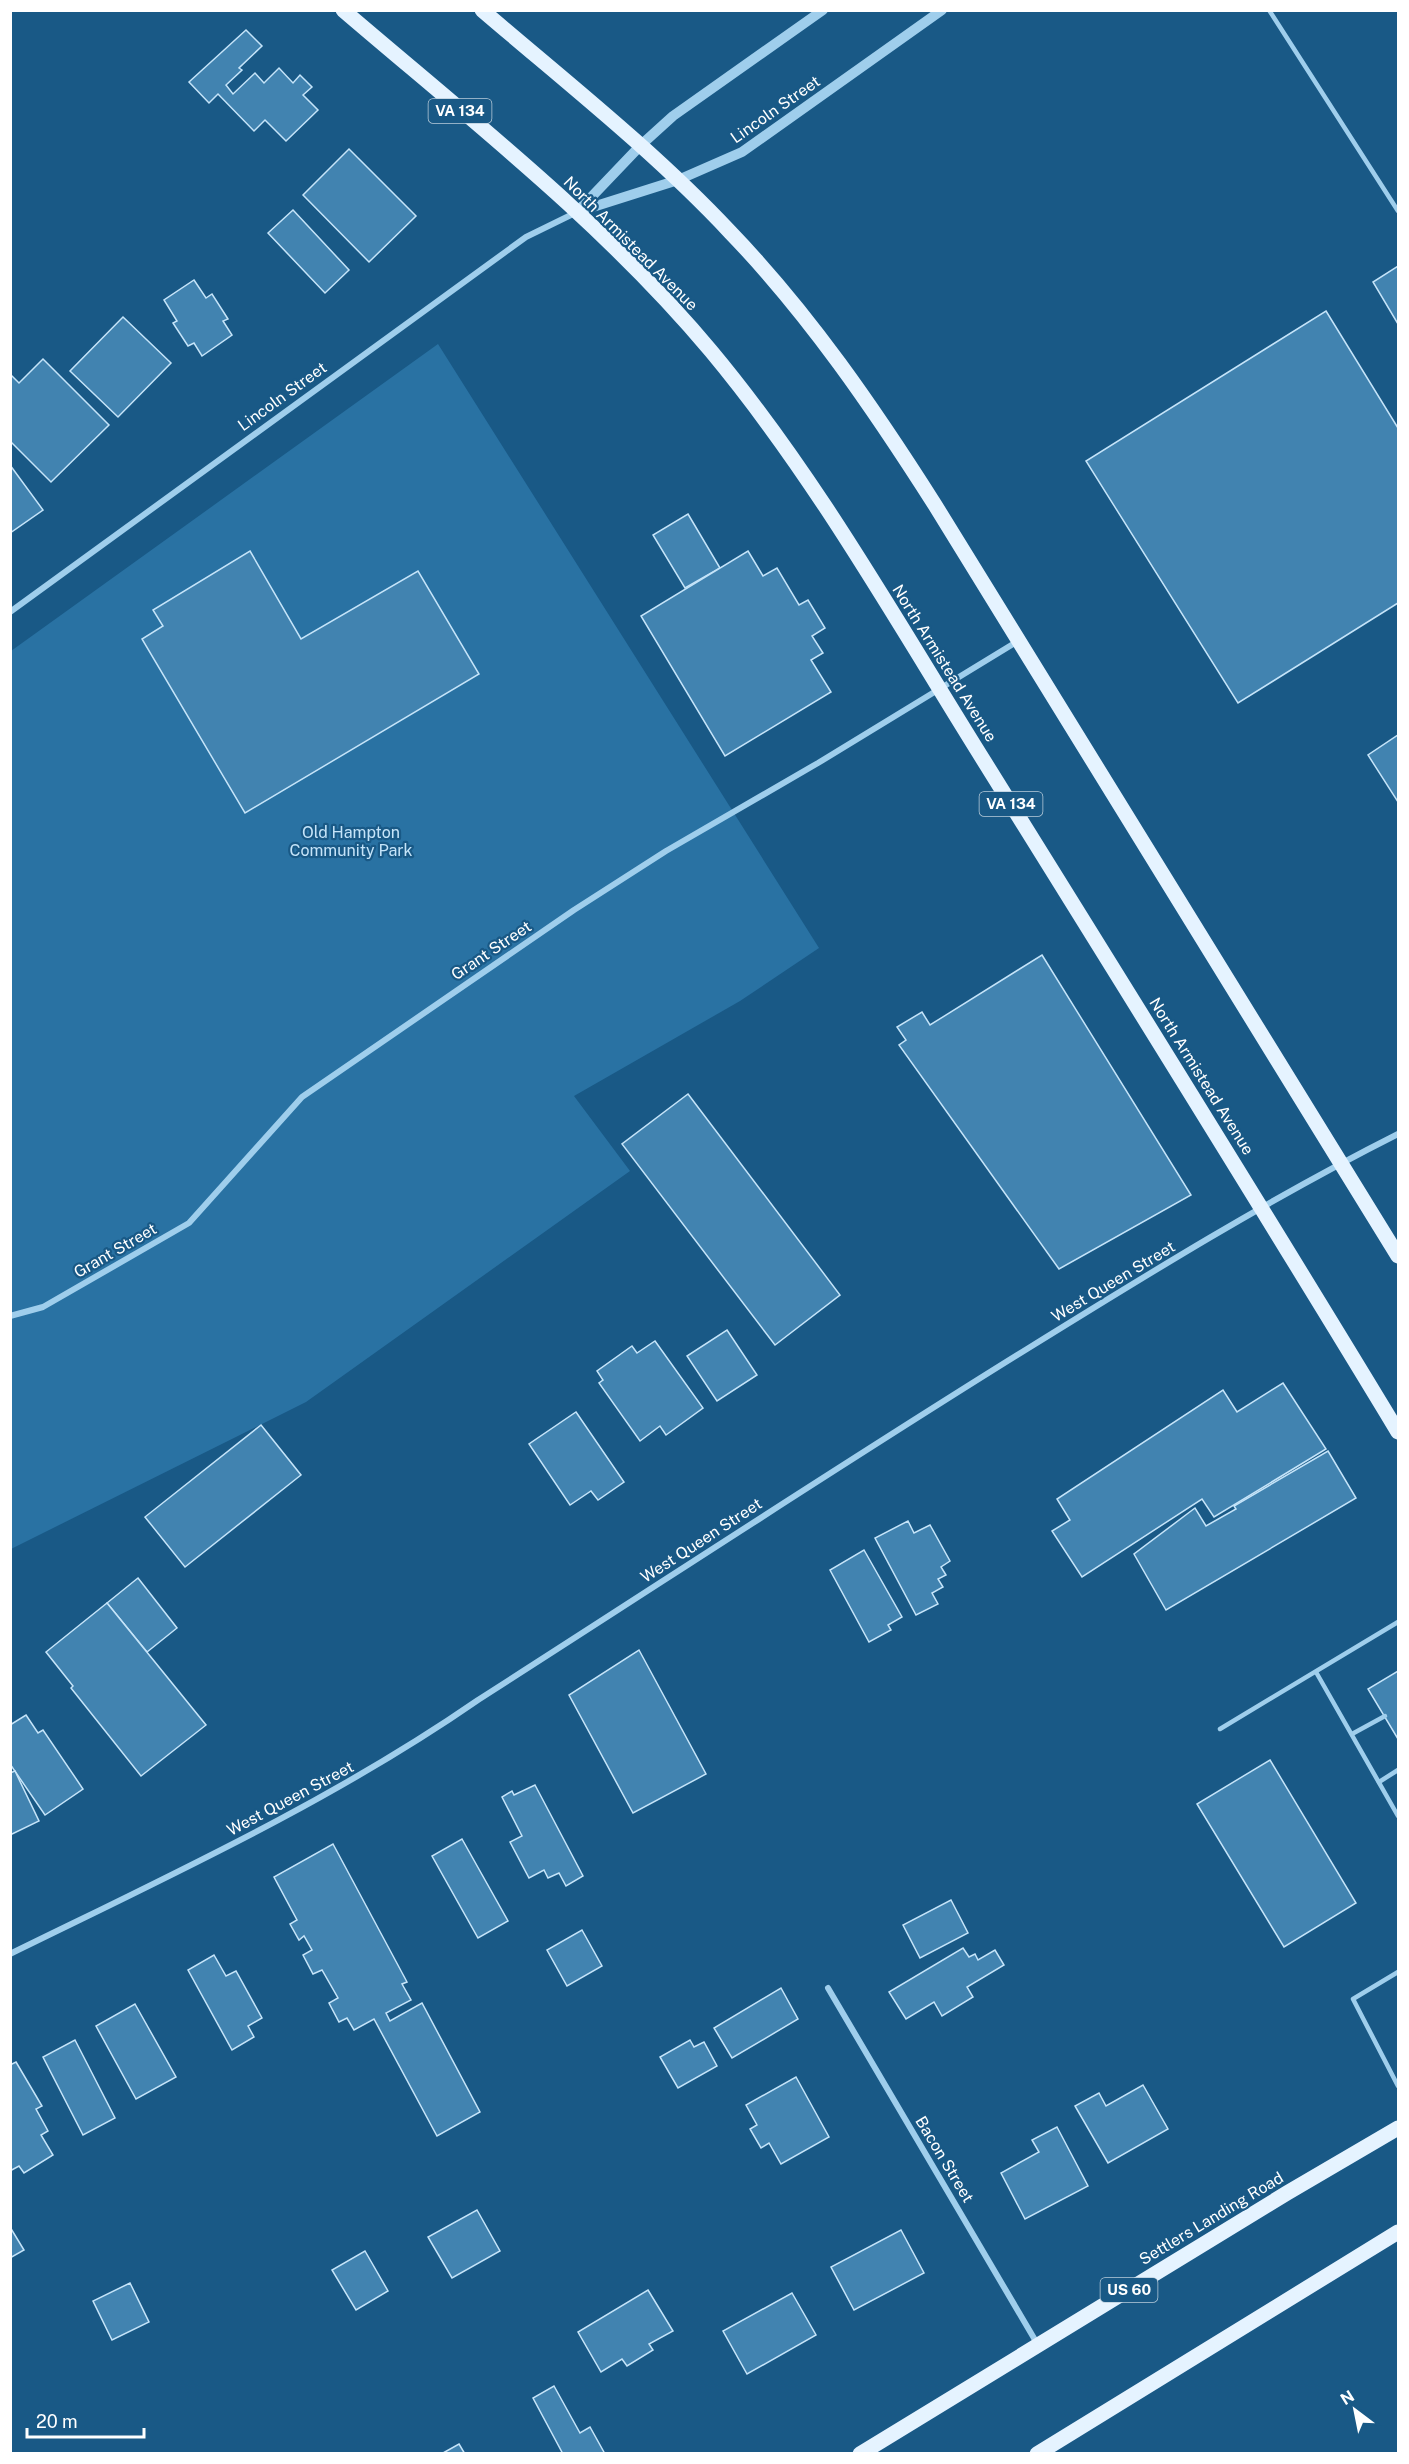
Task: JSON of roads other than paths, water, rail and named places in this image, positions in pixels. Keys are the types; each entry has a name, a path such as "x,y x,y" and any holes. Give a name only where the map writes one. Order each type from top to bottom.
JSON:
{"main road":[{"name":"North Armistead Avenue","path":"343,10 576,212 661,294 753,401 809,481 940,690 1264,1209 1398,1432"},
{"path":"482,10 641,145 678,180 760,265 855,384 897,446 1398,1256"},
{"name":"Settlers Landing Road","path":"860,2454 1287,2193 1398,2128"},
{"path":"1037,2454 1398,2232"}],"street":[{"name":"Lincoln Street","path":"576,212 641,145 673,116 823,10"},
{"name":"Lincoln Street","path":"10,612 526,237 576,212 678,180 742,152 942,10"},
{"name":"Grant Street","path":"10,1316 43,1306 189,1223 302,1096 602,892 1018,641"},
{"name":"West Queen Street","path":"10,1954 235,1843 422,1739 478,1700 959,1390 1127,1287 1342,1163 1398,1134"},
{"name":"Bacon Street","path":"828,1988 1038,2345"}],"lane":[{"path":"1269,10 1398,211"},
{"path":"1220,1729 1398,1622"},
{"path":"1316,1672 1398,1814"},
{"path":"1352,1734 1385,1716"},
{"path":"1379,1782 1398,1770"},
{"path":"1398,1972 1353,1999 1398,2086"}],"park label":[{"name":"Old Hampton Community Park","path":"351,841"}]}
